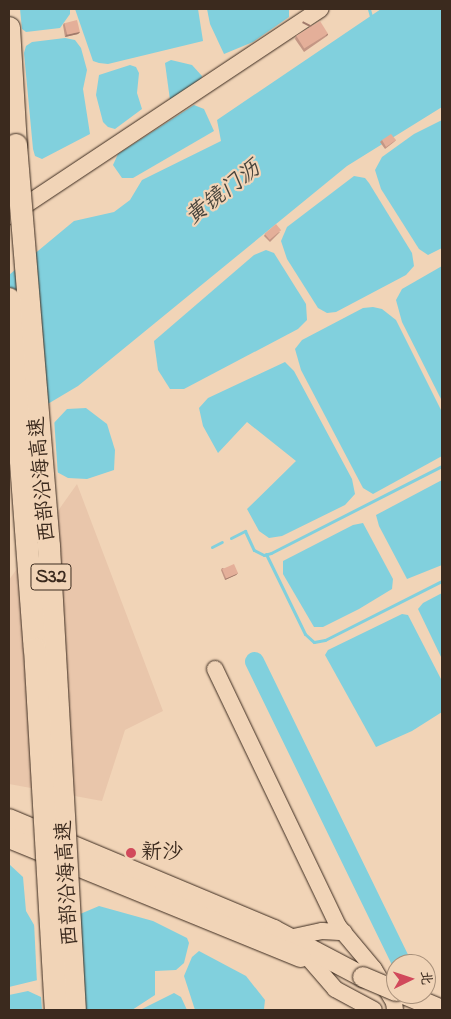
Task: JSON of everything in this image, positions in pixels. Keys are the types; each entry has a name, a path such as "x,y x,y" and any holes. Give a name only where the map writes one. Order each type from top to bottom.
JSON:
{"highway":[{"path":"9,28 16,145"},
{"name":"西部沿海高速","path":"9,98 16,145 49,547 75,1010"},
{"name":"西部沿海高速","path":"9,298 36,649 56,1010"}],"main road":[{"path":"9,819 289,938 363,977"},
{"path":"9,838 311,961 386,986"},
{"path":"428,1004 442,1010"}],"street":[{"path":"9,216 321,9"},
{"path":"215,669 338,926 374,969 394,1002 395,1010"},
{"path":"289,938 322,931 344,932"},
{"path":"311,961 335,989 374,1010"}],"shaded area":[{"path":"77,484 163,711 125,730 102,801 9,784 9,580"}],"water":[{"path":"20,9 70,9 70,14 60,28 26,32 22,29"},
{"path":"75,9 198,9 203,41 108,64 99,63 93,61"},
{"path":"207,9 289,9 289,17 253,42 224,54 210,24"},
{"name":"黄镜门沥","path":"381,9 442,9 442,107 347,166 78,386 9,427 9,275 74,221 114,212 130,200 142,180 221,141 217,120"},
{"path":"65,38 75,40 81,48 87,70 83,89 90,134 42,159 35,156 33,149 24,53 26,46 32,42"},
{"path":"171,60 192,65 202,76 201,82 170,100 165,63"},
{"path":"130,65 136,67 139,73 137,93 142,109 115,129 108,127 103,122 96,95 99,75"},
{"path":"194,105 204,109 214,131 133,178 122,178 113,165 118,154"},
{"path":"442,120 442,248 428,255 419,249 381,189 375,170 382,157 414,134"},
{"path":"354,176 365,178 369,183 412,253 414,266 406,275 336,312 327,313 318,308 287,259 281,241 287,227"},
{"path":"266,250 274,253 306,304 307,320 298,329 184,389 170,389 158,370 154,341 254,255"},
{"path":"442,266 442,401 402,322 396,300 402,289"},
{"path":"373,307 382,309 396,320 442,412 442,456 373,494 363,488 301,370 295,349 302,340 363,308"},
{"path":"285,362 294,371 352,479 355,494 345,505 282,536 269,538 259,531 247,509 296,461 247,422 218,453 203,426 199,408 208,398"},
{"path":"86,408 107,424 115,450 114,470 87,479 68,478 55,471 52,425 67,409"},
{"path":"442,480 442,565 407,579 379,526 376,515"},
{"path":"363,523 393,579 392,589 359,609 323,627 314,627 283,574 283,561 353,525"},
{"path":"442,593 442,659 418,609 423,603"},
{"path":"402,614 408,615 442,681 442,712 412,731 376,747 325,655 328,650"},
{"path":"9,864 23,877 26,911 37,930 42,979 9,987"},
{"path":"99,906 153,921 187,938 189,943 184,963 176,970 155,971 155,995 132,1010 78,1010 73,917"},
{"path":"199,951 246,976 265,1000 264,1009 195,1010 184,976 192,957"},
{"path":"28,991 41,997 42,1010 9,1010 9,995"},
{"path":"174,993 181,997 187,1010 140,1010"}],"pier":[{"path":"54,418 58,476 53,473 50,424"},
{"path":"34,922 39,929 44,979 37,983"}],"building":[{"path":"77,20 80,32 67,35 64,23"},
{"path":"320,21 328,34 304,49 296,36"},
{"path":"391,134 396,140 386,147 382,140"},
{"path":"276,224 281,230 270,240 265,234"},
{"path":"234,564 238,573 226,578 222,569"}],"waterway":[{"path":"369,9 372,20"},
{"path":"231,538 245,531 254,550 264,555 271,553 442,466"},
{"path":"212,547 222,542"},
{"path":"266,554 305,634 314,642 325,640 442,581"},
{"path":"254,661 397,954"},
{"path":"318,1010 334,1010"}],"place":[{"name":"新沙","path":"131,853"}]}
